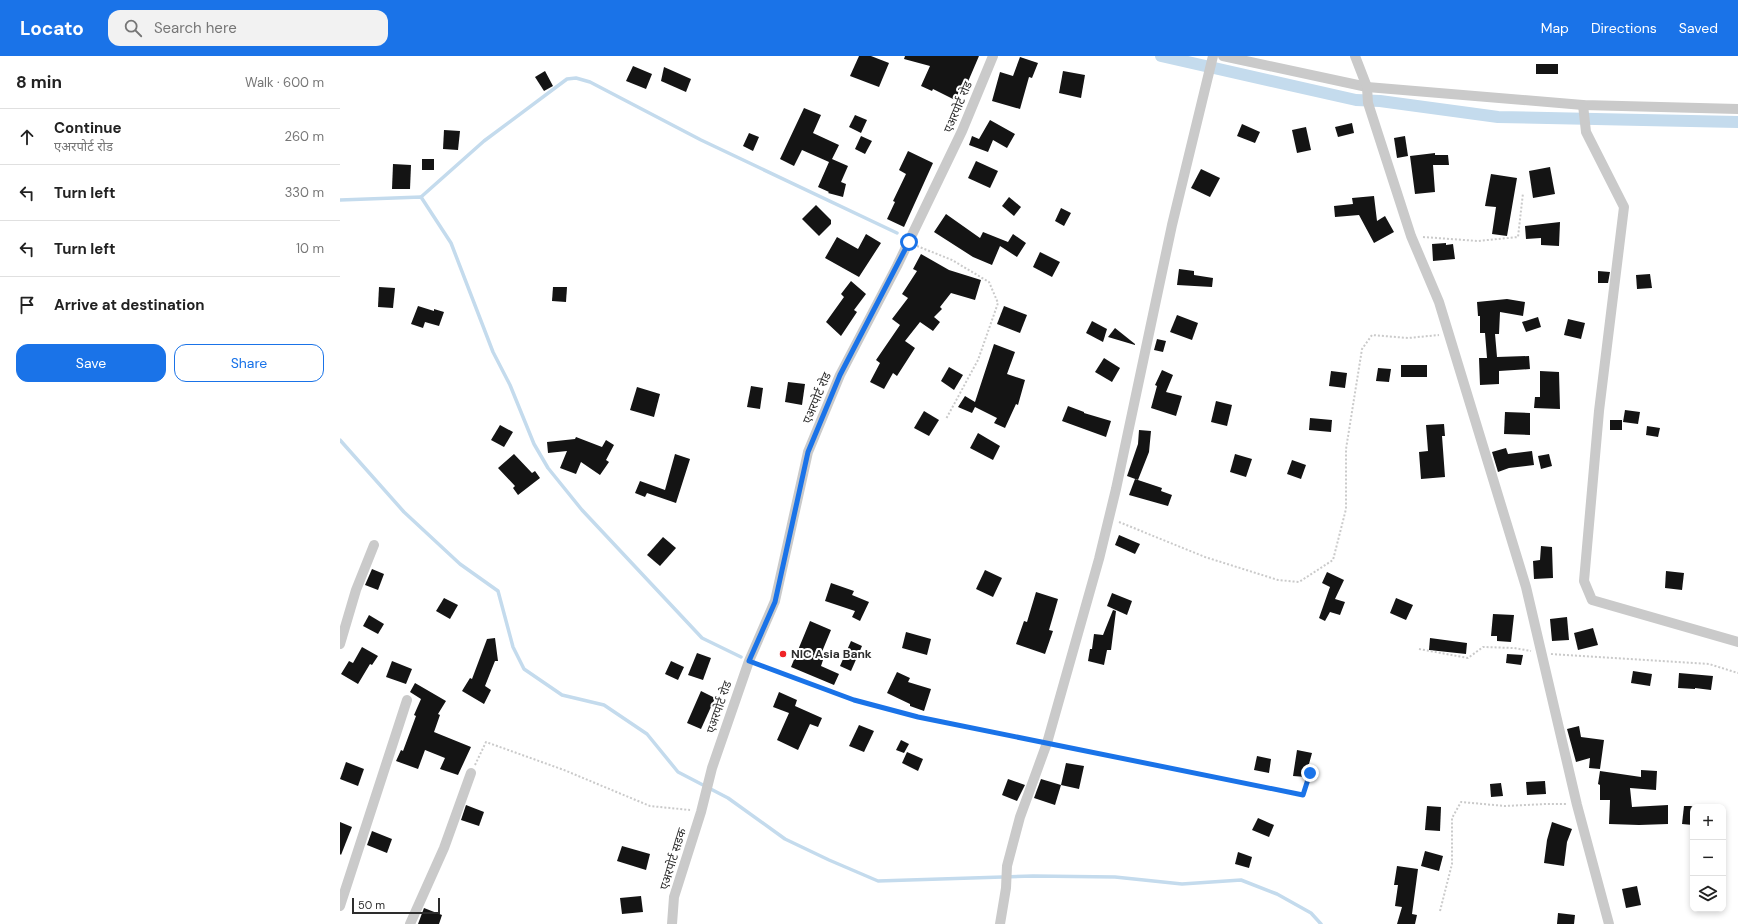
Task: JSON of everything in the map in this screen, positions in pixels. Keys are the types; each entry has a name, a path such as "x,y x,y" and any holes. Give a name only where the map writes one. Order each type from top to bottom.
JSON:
{"street":[{"name":"एअरपोर्ट रोड","path":"702,807 712,768 749,661 775,602 808,452 840,375 909,242 962,131 993,56"},
{"path":"1223,56 1368,95 1583,108 1738,109"},
{"path":"1355,56 1411,236 1439,302 1526,587 1577,805 1609,924"},
{"path":"1000,924 1006,888 1007,866 1020,817 1047,743 1109,518 1172,225 1213,58"},
{"path":"1583,108 1586,132 1624,207 1598,411 1584,581 1592,600 1738,642"},
{"path":"340,644 356,590 374,546"},
{"path":"340,906 366,830 368,817 380,786 407,700"},
{"path":"410,924 444,848 470,773"},
{"name":"एअरपोर्ट सडक","path":"672,924 674,897 702,807"}],"path":[{"path":"1411,236 1478,241 1518,237 1523,192"},
{"path":"909,242 952,260 989,282 998,303 978,360 946,419"},
{"path":"1109,518 1205,557 1278,580 1299,582 1333,560 1346,510 1346,449 1362,349 1372,335 1408,338 1448,335"},
{"path":"1419,649 1468,658 1483,647 1514,648 1542,653 1709,664 1738,673"},
{"path":"749,661 861,702 918,717 1303,795 1310,773"},
{"path":"470,773 486,742 564,770 650,806 702,807"},
{"path":"1440,912 1452,864 1452,818 1461,802 1505,806 1546,804 1577,805"}],"building":[{"path":"859,56 871,56 889,63 879,87 850,76"},
{"path":"905,56 979,56 964,91 960,90 955,100 933,89 932,91 921,86 930,66 904,59"},
{"path":"1020,57 1038,63 1032,78 1029,77 1020,109 992,101 1000,72 1013,76"},
{"path":"1536,64 1558,64 1558,74 1536,74"},
{"path":"633,66 652,74 646,89 626,81"},
{"path":"664,67 691,79 686,92 661,81"},
{"path":"545,71 553,86 544,91 535,77"},
{"path":"1063,71 1085,75 1081,98 1059,93"},
{"path":"804,108 821,115 813,133 839,145 832,159 848,166 841,182 846,184 843,197 828,193 829,192 818,187 829,162 802,150 794,166 780,159"},
{"path":"855,115 867,120 861,133 849,127"},
{"path":"990,120 1015,134 1007,148 993,140 988,152 969,145 972,136 979,139"},
{"path":"1352,123 1354,133 1338,137 1335,127"},
{"path":"1242,124 1260,132 1255,143 1237,136"},
{"path":"1306,127 1311,150 1297,153 1292,130"},
{"path":"444,130 460,131 458,150 443,149"},
{"path":"749,133 759,137 753,151 743,146"},
{"path":"861,136 872,141 865,154 855,149"},
{"path":"1405,136 1408,156 1397,158 1394,138"},
{"path":"908,151 933,163 904,227 887,219 895,202 893,201 906,174 899,170"},
{"path":"1435,153 1435,155 1448,155 1449,165 1433,165 1435,192 1415,194 1410,156"},
{"path":"422,159 434,159 434,170 422,170"},
{"path":"976,161 998,171 990,188 968,178"},
{"path":"393,164 411,165 410,189 392,189"},
{"path":"1550,167 1555,194 1533,198 1529,171"},
{"path":"1201,169 1220,178 1210,197 1191,188"},
{"path":"1491,174 1517,178 1507,236 1492,234 1496,207 1485,206"},
{"path":"1374,196 1377,221 1385,216 1394,232 1374,243 1359,215 1335,217 1334,206 1353,204 1352,198"},
{"path":"1009,197 1021,207 1014,216 1002,206"},
{"path":"816,205 831,220 831,224 819,236 802,219"},
{"path":"1061,208 1071,213 1064,226 1055,221"},
{"path":"946,214 980,238 983,232 1008,242 1013,234 1026,243 1017,257 1000,246 992,265 973,257 934,232"},
{"path":"1560,222 1559,246 1541,245 1541,238 1526,239 1525,226"},
{"path":"866,234 881,243 859,277 825,258 837,237 858,249"},
{"path":"1446,243 1446,245 1453,244 1455,259 1433,261 1432,244"},
{"path":"1040,252 1060,262 1052,277 1033,267"},
{"path":"921,254 949,270 981,280 975,300 951,293 940,307 942,309 934,317 940,322 933,331 920,322 905,341 915,348 897,376 893,373 884,389 870,382 880,363 876,360 900,325 892,319 908,298 902,294 917,271 913,269"},
{"path":"1179,269 1194,271 1194,275 1213,278 1212,287 1177,285"},
{"path":"1598,271 1610,272 1608,283 1598,283"},
{"path":"1650,274 1652,288 1637,289 1636,275"},
{"path":"851,281 866,294 854,310 857,312 841,336 826,322 844,297 841,294"},
{"path":"379,287 395,288 393,308 378,307"},
{"path":"553,287 567,287 566,302 552,301"},
{"path":"1507,299 1525,302 1523,316 1500,312 1499,334 1495,334 1497,357 1529,356 1530,369 1499,371 1499,384 1480,385 1479,358 1487,358 1485,333 1480,333 1480,316 1478,316 1477,302"},
{"path":"418,306 434,311 434,309 444,312 439,326 425,322 423,328 411,324"},
{"path":"1004,306 1027,315 1020,333 997,324"},
{"path":"1177,315 1198,323 1192,340 1170,332"},
{"path":"1538,317 1541,327 1526,332 1522,322"},
{"path":"1568,319 1585,323 1581,339 1564,335"},
{"path":"1092,321 1107,329 1103,342 1086,333"},
{"path":"1115,328 1135,344 1135,345 1108,337"},
{"path":"1157,339 1166,341 1163,352 1154,350"},
{"path":"994,344 1015,352 1007,374 1025,380 1018,405 1016,404 1005,428 994,423 997,418 975,407 972,413 958,407 965,396 975,402"},
{"path":"1104,358 1120,368 1112,382 1095,372"},
{"path":"1401,365 1427,365 1427,377 1401,377"},
{"path":"949,367 963,375 954,390 941,381"},
{"path":"1378,368 1391,369 1389,382 1376,381"},
{"path":"1162,370 1173,375 1166,392 1182,396 1176,416 1151,408 1157,386 1155,385"},
{"path":"1331,371 1347,373 1345,388 1329,386"},
{"path":"1540,371 1559,372 1560,409 1534,408 1535,397 1540,397"},
{"path":"788,382 805,384 802,405 785,402"},
{"path":"751,386 763,388 760,409 747,407"},
{"path":"637,387 660,394 654,417 630,410"},
{"path":"1216,401 1232,405 1227,426 1211,422"},
{"path":"1068,406 1084,413 1111,421 1106,437 1062,421"},
{"path":"1625,410 1640,412 1638,424 1623,422"},
{"path":"924,411 939,420 929,436 914,428"},
{"path":"1505,412 1530,413 1530,435 1504,434"},
{"path":"1310,418 1332,420 1331,432 1309,430"},
{"path":"1610,420 1622,420 1622,430 1610,430"},
{"path":"1444,424 1445,436 1442,436 1445,477 1421,479 1419,452 1428,451 1426,425"},
{"path":"500,425 513,432 504,447 491,440"},
{"path":"1647,426 1660,428 1658,437 1646,435"},
{"path":"1139,430 1151,431 1149,452 1138,480 1127,476 1138,444"},
{"path":"978,433 1000,446 993,460 970,448"},
{"path":"576,437 602,447 606,440 614,445 606,460 609,462 600,475 581,462 576,474 560,468 567,451 548,453 547,442 575,439"},
{"path":"1506,448 1508,454 1532,451 1534,465 1509,468 1498,472 1492,452"},
{"path":"514,454 532,473 535,471 540,478 518,495 513,488 515,486 498,468"},
{"path":"675,454 690,459 676,503 647,493 645,497 635,493 640,481 665,490"},
{"path":"1235,454 1252,459 1246,477 1230,472"},
{"path":"1549,454 1552,466 1541,469 1538,456"},
{"path":"1292,460 1306,465 1301,479 1287,474"},
{"path":"1135,479 1162,488 1161,491 1172,495 1168,506 1129,495"},
{"path":"1119,535 1140,544 1135,554 1115,545"},
{"path":"663,537 676,548 660,566 647,555"},
{"path":"1541,546 1552,547 1553,578 1534,579 1533,561 1540,560"},
{"path":"372,569 384,574 378,590 365,585"},
{"path":"985,570 1002,578 993,597 976,589"},
{"path":"1666,571 1684,573 1682,590 1665,588"},
{"path":"1327,572 1344,580 1335,599 1345,602 1340,615 1330,612 1325,621 1319,618 1330,587 1322,583"},
{"path":"831,583 854,591 852,595 869,602 860,621 852,617 855,611 825,601"},
{"path":"1036,592 1058,599 1049,630 1053,631 1045,654 1016,644 1024,621 1027,622"},
{"path":"1112,593 1132,601 1127,615 1107,606"},
{"path":"444,598 458,605 450,619 436,611"},
{"path":"1396,598 1413,605 1406,620 1390,613"},
{"path":"1113,610 1116,611 1111,650 1107,650 1104,665 1088,661 1090,649 1092,649 1094,634 1103,635"},
{"path":"1493,614 1514,615 1511,642 1497,641 1497,636 1491,636"},
{"path":"369,615 384,624 378,634 363,626"},
{"path":"1567,617 1569,640 1552,641 1550,619"},
{"path":"810,621 831,630 819,659 823,660 821,666 839,674 834,685 791,667"},
{"path":"1593,628 1598,645 1578,650 1574,633"},
{"path":"906,632 931,639 927,655 902,648"},
{"path":"495,638 498,661 495,661 485,686 491,690 484,704 462,691 470,678 472,679 487,639"},
{"path":"1430,638 1467,643 1466,654 1429,650"},
{"path":"851,641 862,646 851,671 840,666"},
{"path":"362,647 378,656 372,665 370,664 358,684 341,674 349,661 353,663"},
{"path":"697,653 711,658 703,680 688,675"},
{"path":"1507,654 1523,655 1521,665 1506,663"},
{"path":"392,661 412,669 406,684 386,677"},
{"path":"671,661 684,667 678,680 665,674"},
{"path":"1633,671 1652,674 1650,686 1631,683"},
{"path":"897,672 910,678 908,682 931,689 924,711 910,706 910,704 887,693"},
{"path":"1679,673 1713,676 1711,690 1678,688"},
{"path":"415,683 446,701 438,714 440,715 434,732 471,747 458,775 440,769 445,758 425,750 418,769 396,761 401,750 403,751 416,716 414,715 421,699 410,692"},
{"path":"701,691 715,698 701,729 687,723"},
{"path":"779,692 797,700 795,706 822,718 818,727 810,724 798,750 777,740 789,713 773,707"},
{"path":"859,725 874,731 864,752 849,746"},
{"path":"1579,726 1581,737 1604,740 1600,769 1589,768 1590,758 1576,762 1567,729"},
{"path":"901,740 909,744 904,753 896,750"},
{"path":"1297,750 1312,753 1308,764 1306,777 1293,776"},
{"path":"907,752 923,759 918,771 902,763"},
{"path":"1257,756 1271,759 1269,773 1254,770"},
{"path":"346,762 364,769 358,786 340,779"},
{"path":"1066,763 1084,766 1079,789 1061,785"},
{"path":"1641,770 1657,771 1656,790 1630,788 1632,807 1668,805 1668,824 1609,824 1610,800 1600,800 1600,785 1598,784 1600,771 1641,777"},
{"path":"1008,779 1025,785 1017,801 1002,795"},
{"path":"1041,779 1061,785 1055,805 1034,798"},
{"path":"1545,781 1546,794 1527,795 1526,782"},
{"path":"1501,783 1503,796 1491,797 1490,784"},
{"path":"466,805 484,812 479,826 461,820"},
{"path":"1427,806 1441,807 1440,831 1425,830"},
{"path":"1684,806 1690,806 1690,825 1682,824"},
{"path":"1258,818 1274,825 1269,837 1252,830"},
{"path":"340,822 352,827 341,855 340,854"},
{"path":"1552,822 1572,829 1567,842 1564,866 1544,863 1547,840"},
{"path":"372,831 392,839 387,853 367,845"},
{"path":"622,846 650,854 646,870 617,861"},
{"path":"1425,851 1443,856 1439,871 1421,866"},
{"path":"1238,852 1252,857 1249,868 1235,864"},
{"path":"1397,866 1418,869 1412,914 1417,915 1415,924 1397,924 1402,907 1395,906 1398,885 1394,885"},
{"path":"1637,886 1641,905 1626,908 1622,889"},
{"path":"641,896 643,912 622,914 620,898"},
{"path":"424,908 442,915 439,924 418,924"},
{"path":"1558,913 1575,915 1574,924 1557,924"}],"waterway":[{"path":"1161,56 1356,100 1380,101 1498,117 1738,122"},
{"path":"421,197 484,141 567,79 576,78 590,82 701,140 897,233"},
{"path":"340,200 421,197 451,243 493,352 510,385 534,444 548,468 582,510 702,638 741,657"},
{"path":"340,440 404,512 460,564 498,591 513,647 524,669 562,695 604,705 647,734 678,772 728,798 785,839 878,881 1033,876 1115,877 1182,884 1241,880 1277,894 1311,913 1321,924"}],"place":[{"name":"NIC Asia Bank","path":"783,654"}],"route":[{"path":"909,242 840,375 808,452 775,602 749,661 854,700 918,717 1303,795 1310,773"}]}
